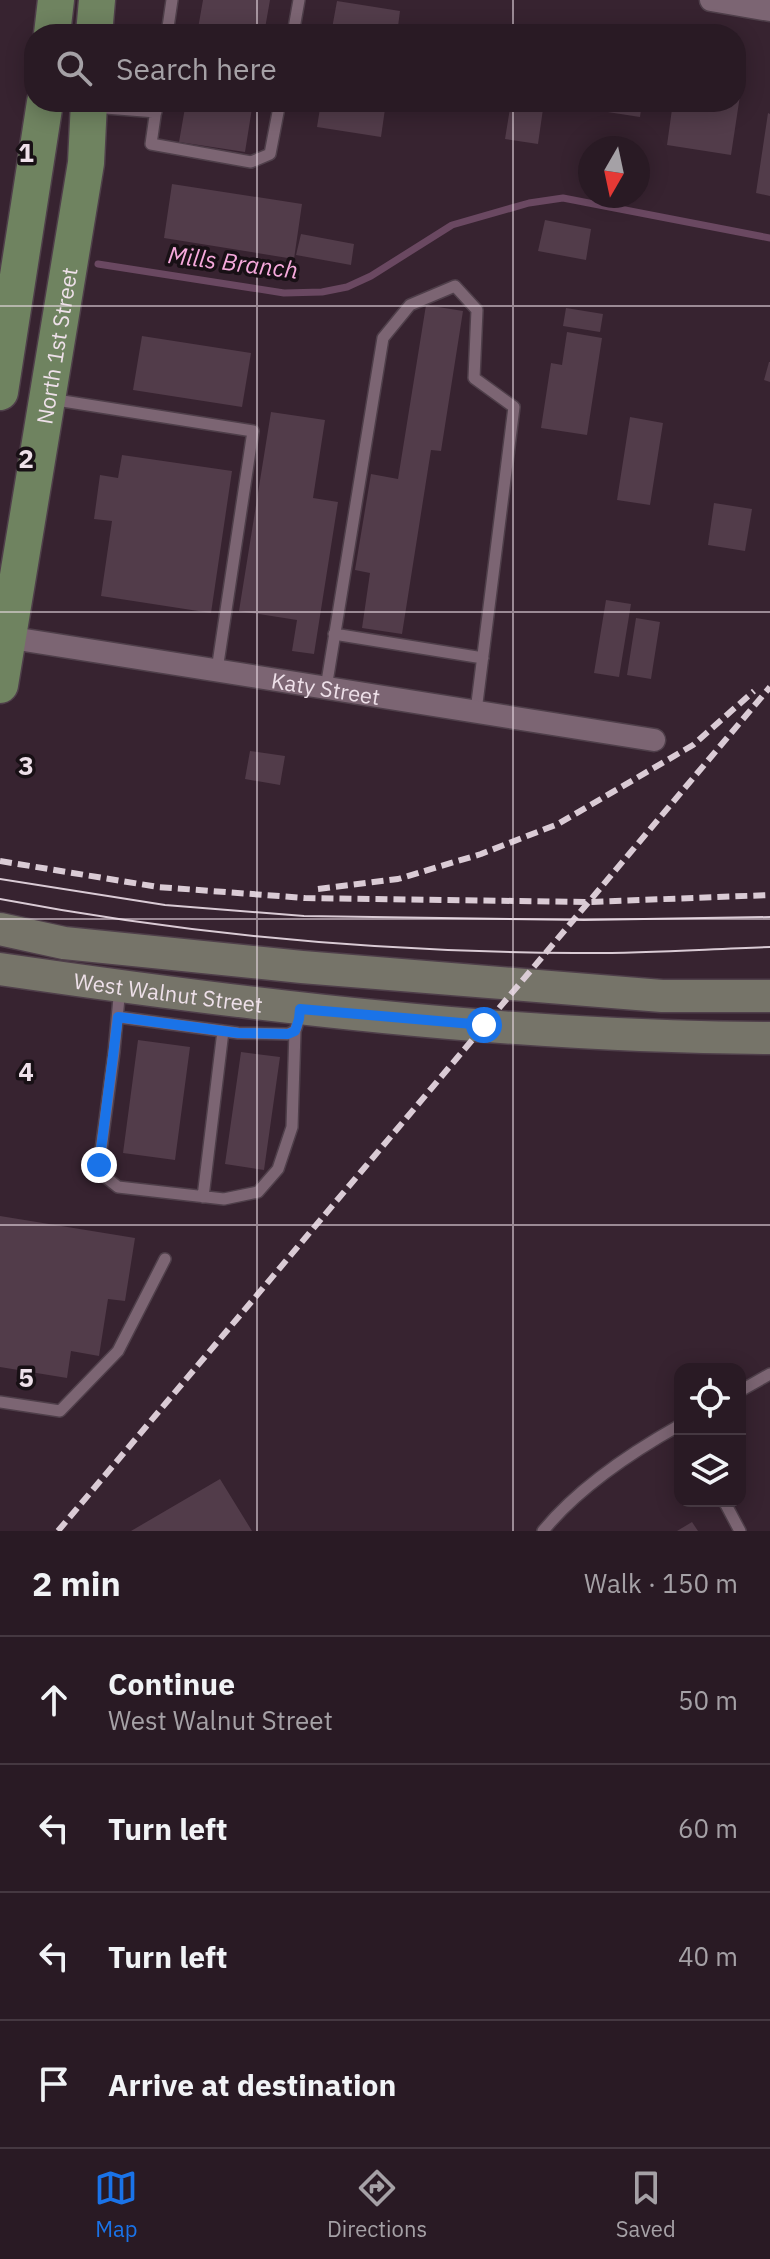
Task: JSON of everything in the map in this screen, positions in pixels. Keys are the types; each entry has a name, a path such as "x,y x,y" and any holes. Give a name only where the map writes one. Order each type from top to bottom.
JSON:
{"main road":[{"path":"53,24 56,0"},
{"path":"95,24 97,0"},
{"path":"0,392 43,112"},
{"name":"North 1st Street","path":"0,685 4,637 86,163 89,112"},
{"name":"West Walnut Street","path":"0,929 64,943 169,956 662,996 770,996"},
{"path":"297,1020 302,967"},
{"name":"West Walnut Street","path":"0,969 119,1002 297,1020 661,1038 770,1038"}],"street":[{"path":"711,0 770,10"},
{"name":"Katy Street","path":"4,637 654,740"}],"lane":[{"path":"168,24 172,0"},
{"path":"295,24 299,0"},
{"path":"156,112 151,144 251,162 270,154 278,112"},
{"path":"326,688 383,338 410,305 455,286 477,310 474,378 514,407 476,711"},
{"path":"47,398 253,431 217,670"},
{"path":"334,634 483,658"},
{"path":"119,1002 223,1031 288,1034 297,1020 292,1127 278,1169 258,1192 224,1199 118,1187 108,1179 99,1165 119,1002"},
{"path":"203,1197 223,1031"},
{"path":"0,1402 60,1411 118,1351 165,1259"},
{"path":"746,1388 770,1374"},
{"path":"543,1531 554,1518 633,1452 674,1428"},
{"path":"727,1507 740,1531"}],"building":[{"path":"203,0 270,0 266,24 199,24"},
{"path":"337,1 400,11 398,24 333,24"},
{"path":"184,112 251,112 245,152 179,142"},
{"path":"319,112 385,112 381,137 317,127"},
{"path":"509,112 543,112 538,144 505,139"},
{"path":"608,112 641,112 640,117"},
{"path":"672,112 738,112 731,155 667,145"},
{"path":"770,114 770,196 756,193"},
{"path":"172,184 302,204 294,259 164,238"},
{"path":"545,220 591,229 586,260 538,251"},
{"path":"301,234 354,244 351,265 296,255"},
{"path":"426,305 463,311 441,451 431,450 402,634 362,628 370,573 355,570 371,474 398,479"},
{"path":"566,308 603,314 600,332 563,326"},
{"path":"567,332 602,338 587,435 541,428 551,363 562,365"},
{"path":"142,336 251,353 242,407 133,390"},
{"path":"770,362 770,382 764,380"},
{"path":"271,412 325,420 313,498 338,502 314,654 292,651 297,620 239,611"},
{"path":"630,417 663,423 650,505 617,500"},
{"path":"122,455 232,471 211,613 101,596 112,521 94,519 100,475 118,478"},
{"path":"714,503 752,509 745,551 708,545"},
{"path":"606,600 631,604 619,677 594,673"},
{"path":"636,618 660,622 651,679 627,675"},
{"path":"250,751 285,756 280,785 245,779"},
{"path":"138,1040 190,1047 175,1160 123,1153"},
{"path":"241,1052 280,1057 264,1170 225,1164"},
{"path":"0,1216 135,1238 125,1301 108,1299 99,1356 71,1351 67,1378 0,1367"},
{"path":"220,1479 252,1531 131,1531"},
{"path":"692,1522 698,1531 677,1531"}],"waterway":[{"name":"Mills Branch","path":"98,264 284,293 322,292 347,287 371,276 452,225 529,203 563,198 770,238"}],"tram line":[{"path":"0,879 165,905 304,916 584,920 770,917"},
{"path":"0,899 214,932 359,945 575,953 770,947"}],"railway":[{"path":"58,1531 770,687"},
{"path":"318,889 398,879 481,854 558,824 693,745 754,691"},
{"path":"0,861 158,887 305,898 589,902 770,895"}],"route":[{"path":"99,1165 118,1017 238,1033 288,1034 295,1031 300,1009 484,1025"}]}
